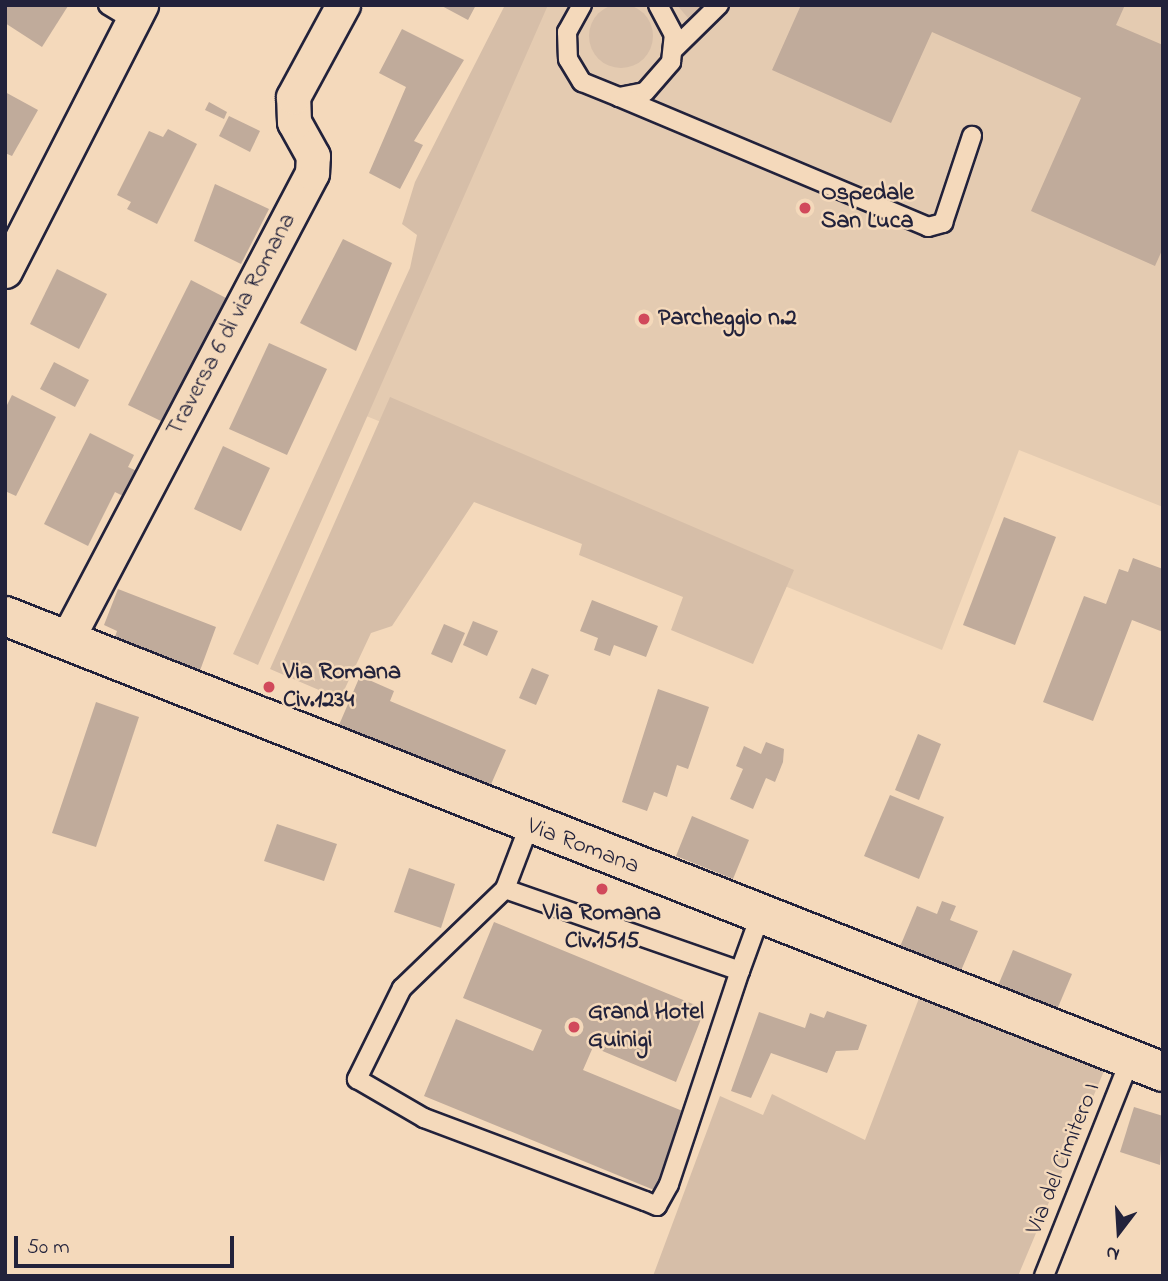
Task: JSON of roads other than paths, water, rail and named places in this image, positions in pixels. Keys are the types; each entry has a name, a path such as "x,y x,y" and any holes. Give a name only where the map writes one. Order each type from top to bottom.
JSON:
{"main road":[{"name":"Via Romana","path":"5,616 529,826 1146,1066"}],"street":[{"name":"Traversa 6 di via Romana","path":"66,640 312,173 313,156 294,122 293,97 343,5"},
{"path":"5,271 128,10"}],"lane":[{"path":"658,5 670,22 674,49"},
{"path":"684,121 659,96 656,84 674,49 719,5"},
{"path":"580,6 567,33 573,71 593,90 684,121 928,228 943,223 972,136"},
{"path":"619,97 656,84"},
{"path":"529,826 505,889 402,988 357,1079 424,1118 657,1206 668,1184 761,916"},
{"path":"505,889 740,971"},
{"name":"Via del Cimitero I","path":"1044,1276 1146,1066"}],"place":[{"name":"Ospedale San Luca","path":"805,208"},
{"name":"Parcheggio n.2","path":"644,319"},
{"name":"Via Romana Civ.1234","path":"269,687"},
{"name":"Via Romana Civ.1515","path":"602,889"},
{"name":"Grand Hotel Guinigi","path":"574,1027"}]}
